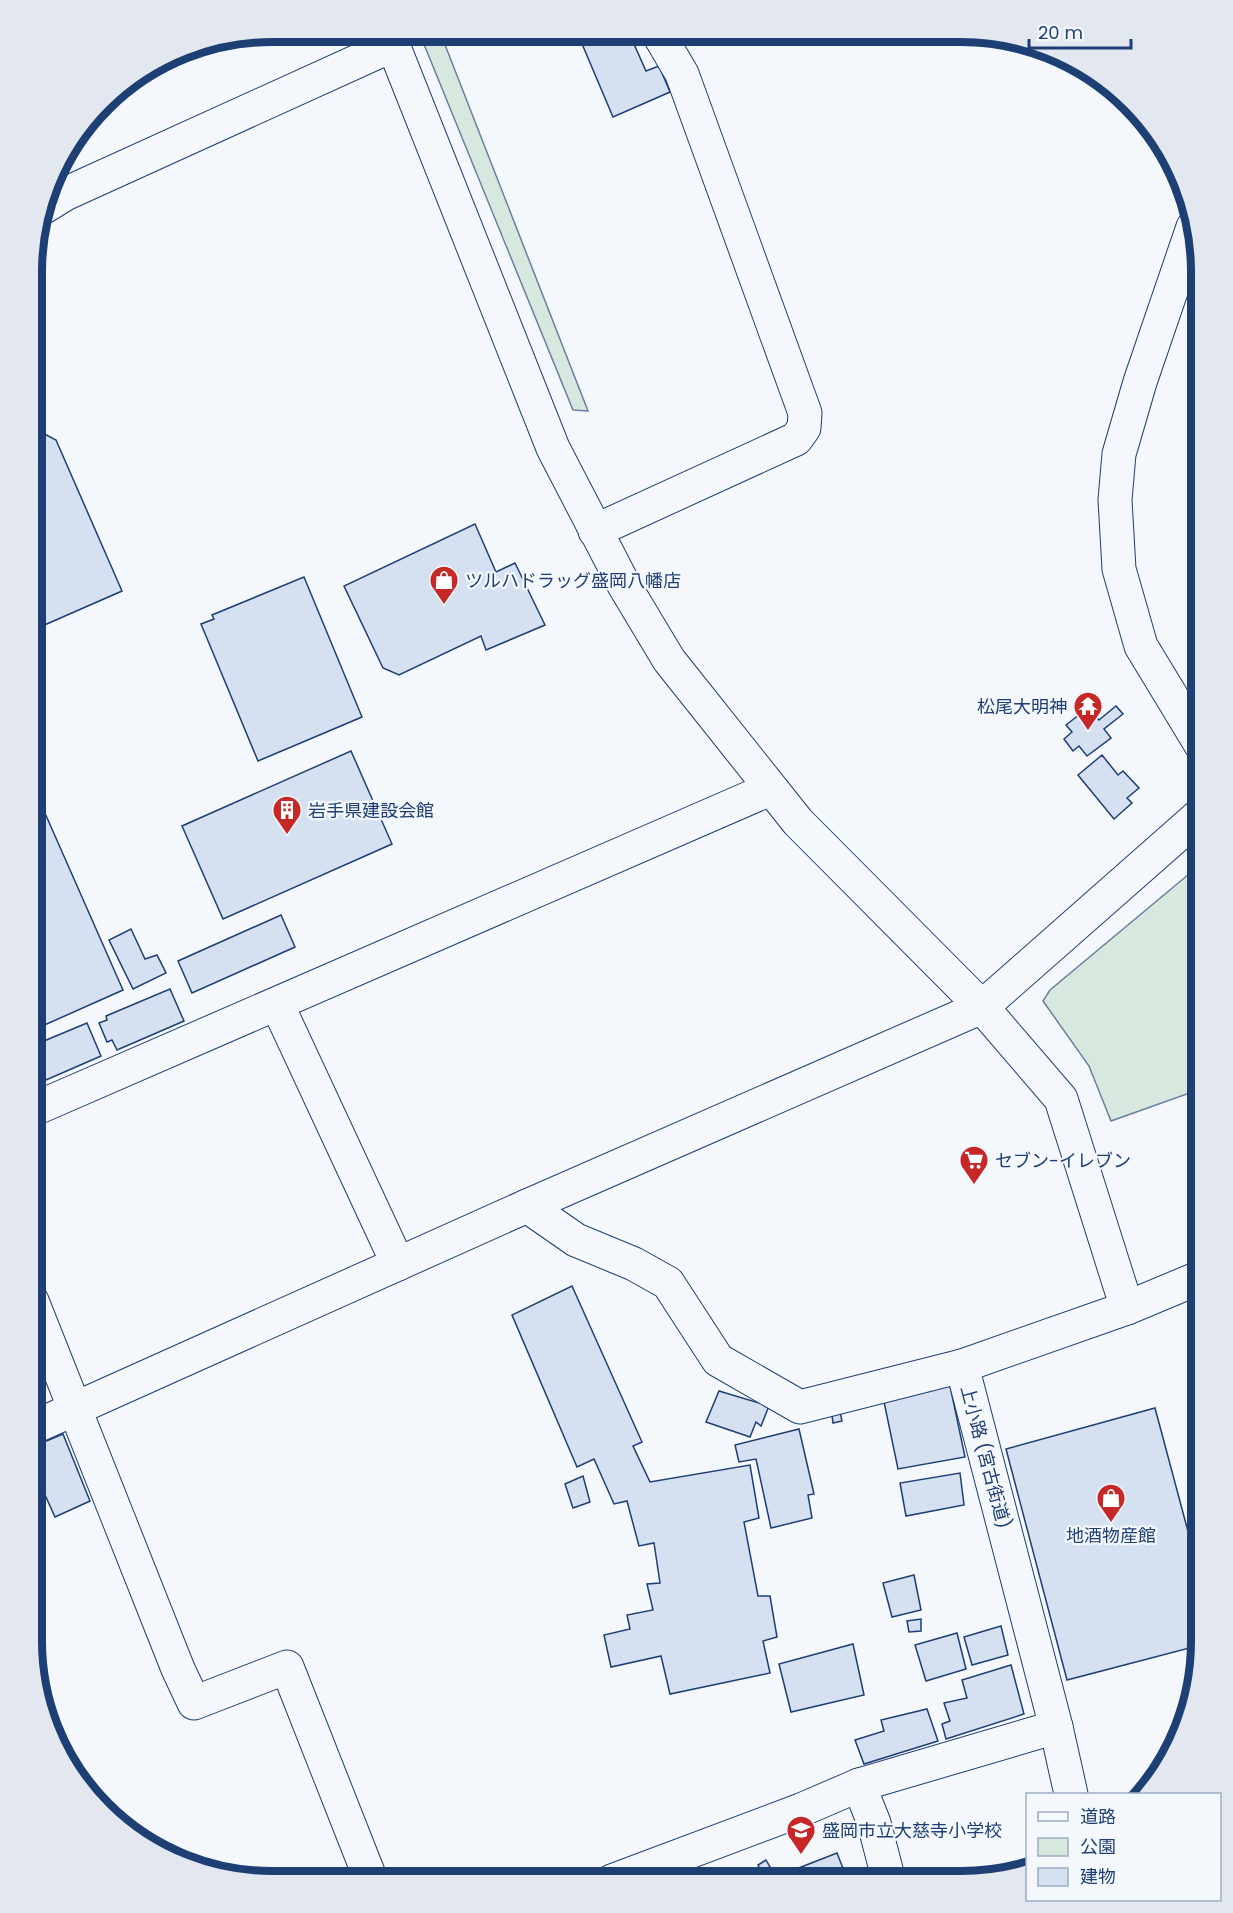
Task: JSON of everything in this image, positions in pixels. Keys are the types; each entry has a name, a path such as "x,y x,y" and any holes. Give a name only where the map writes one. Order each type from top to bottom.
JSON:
{"street":[{"path":"57,190 381,42"},
{"path":"392,42 553,447 595,531 669,660 798,822 982,1007 1061,1099 1127,1308"},
{"path":"595,531 796,439 804,428 806,414 682,74 663,42"},
{"path":"1189,240 1140,382 1119,454 1115,500 1119,568 1141,646 1191,728"},
{"path":"42,1106 770,789"},
{"path":"42,1424 527,1206 982,1007 1191,823"},
{"path":"277,1004 398,1264"},
{"path":"527,1206 576,1240 634,1264 668,1284 718,1360 800,1407 962,1366"},
{"name":"上小路 (宮古街道)","path":"1071,1793 1056,1727 962,1366 1127,1308 1191,1281"},
{"path":"42,1326 178,1669 194,1703 287,1667 367,1871"},
{"path":"639,1871 801,1810 860,1785 1056,1727"},
{"path":"860,1785 874,1823 886,1871"}],"green space":[{"path":"423,42 444,42 588,411 573,410"},
{"path":"1191,872 1191,1093 1111,1121 1089,1066 1043,1001 1050,990"}],"building":[{"path":"581,42 633,42 646,71 659,66 670,92 613,117"},
{"path":"42,433 56,440 122,591 42,626"},
{"name":"ツルハドラッグ盛岡八幡店","path":"475,524 496,572 515,563 545,625 486,650 481,636 399,675 383,668 344,586"},
{"path":"304,577 362,717 258,761 201,624 214,619 212,615"},
{"name":"松尾大明神","path":"1116,706 1123,714 1104,729 1111,738 1087,756 1079,746 1073,751 1064,739 1072,732 1066,725 1089,707 1099,720"},
{"name":"岩手県建設会館","path":"351,751 392,844 223,919 182,826"},
{"path":"1102,755 1118,775 1123,771 1139,788 1127,798 1132,803 1114,819 1078,775"},
{"path":"42,806 123,990 42,1026"},
{"path":"281,915 295,947 192,993 178,961"},
{"path":"131,929 145,959 157,955 166,973 133,989 109,940"},
{"path":"170,989 184,1021 117,1050 112,1040 107,1042 99,1023 107,1020 106,1016"},
{"path":"87,1023 101,1056 46,1080 42,1070 42,1042"},
{"path":"572,1286 642,1442 633,1446 650,1482 750,1465 759,1518 744,1522 758,1596 770,1596 777,1637 763,1641 770,1673 670,1694 661,1656 611,1667 604,1635 630,1629 627,1615 653,1610 647,1584 660,1583 654,1543 639,1546 627,1501 614,1504 594,1459 577,1467 512,1315"},
{"path":"949,1381 965,1457 898,1469 883,1397"},
{"path":"719,1391 769,1406 761,1426 756,1422 750,1437 706,1422"},
{"path":"1155,1408 1191,1543 1191,1648 1067,1680 1006,1449"},
{"path":"840,1412 842,1421 833,1423 832,1415"},
{"path":"799,1429 814,1494 808,1495 812,1518 771,1528 756,1459 739,1462 735,1445"},
{"path":"63,1434 90,1501 55,1517 42,1488 42,1443"},
{"path":"960,1473 964,1505 906,1516 900,1483"},
{"path":"583,1476 590,1502 573,1508 565,1484"},
{"path":"914,1575 921,1610 892,1617 883,1583"},
{"path":"921,1619 921,1631 909,1632 907,1621"},
{"path":"1001,1626 1008,1655 972,1665 964,1637"},
{"path":"957,1633 966,1669 926,1681 915,1645"},
{"path":"853,1644 864,1695 791,1712 779,1664"},
{"path":"1011,1665 1024,1714 946,1739 942,1724 950,1721 944,1703 967,1698 962,1680"},
{"path":"927,1709 938,1741 864,1764 855,1740 884,1731 881,1720"},
{"path":"837,1853 844,1871 791,1871"},
{"path":"766,1860 770,1867 761,1871 758,1865"}],"place":[{"name":"ツルハドラッグ盛岡八幡店","path":"444,606"},
{"name":"松尾大明神","path":"1088,732"},
{"name":"岩手県建設会館","path":"287,836"},
{"name":"セブン-イレブン","path":"974,1186"},
{"name":"地酒物産館","path":"1111,1524"},
{"name":"盛岡市立大慈寺小学校","path":"801,1856"}]}
